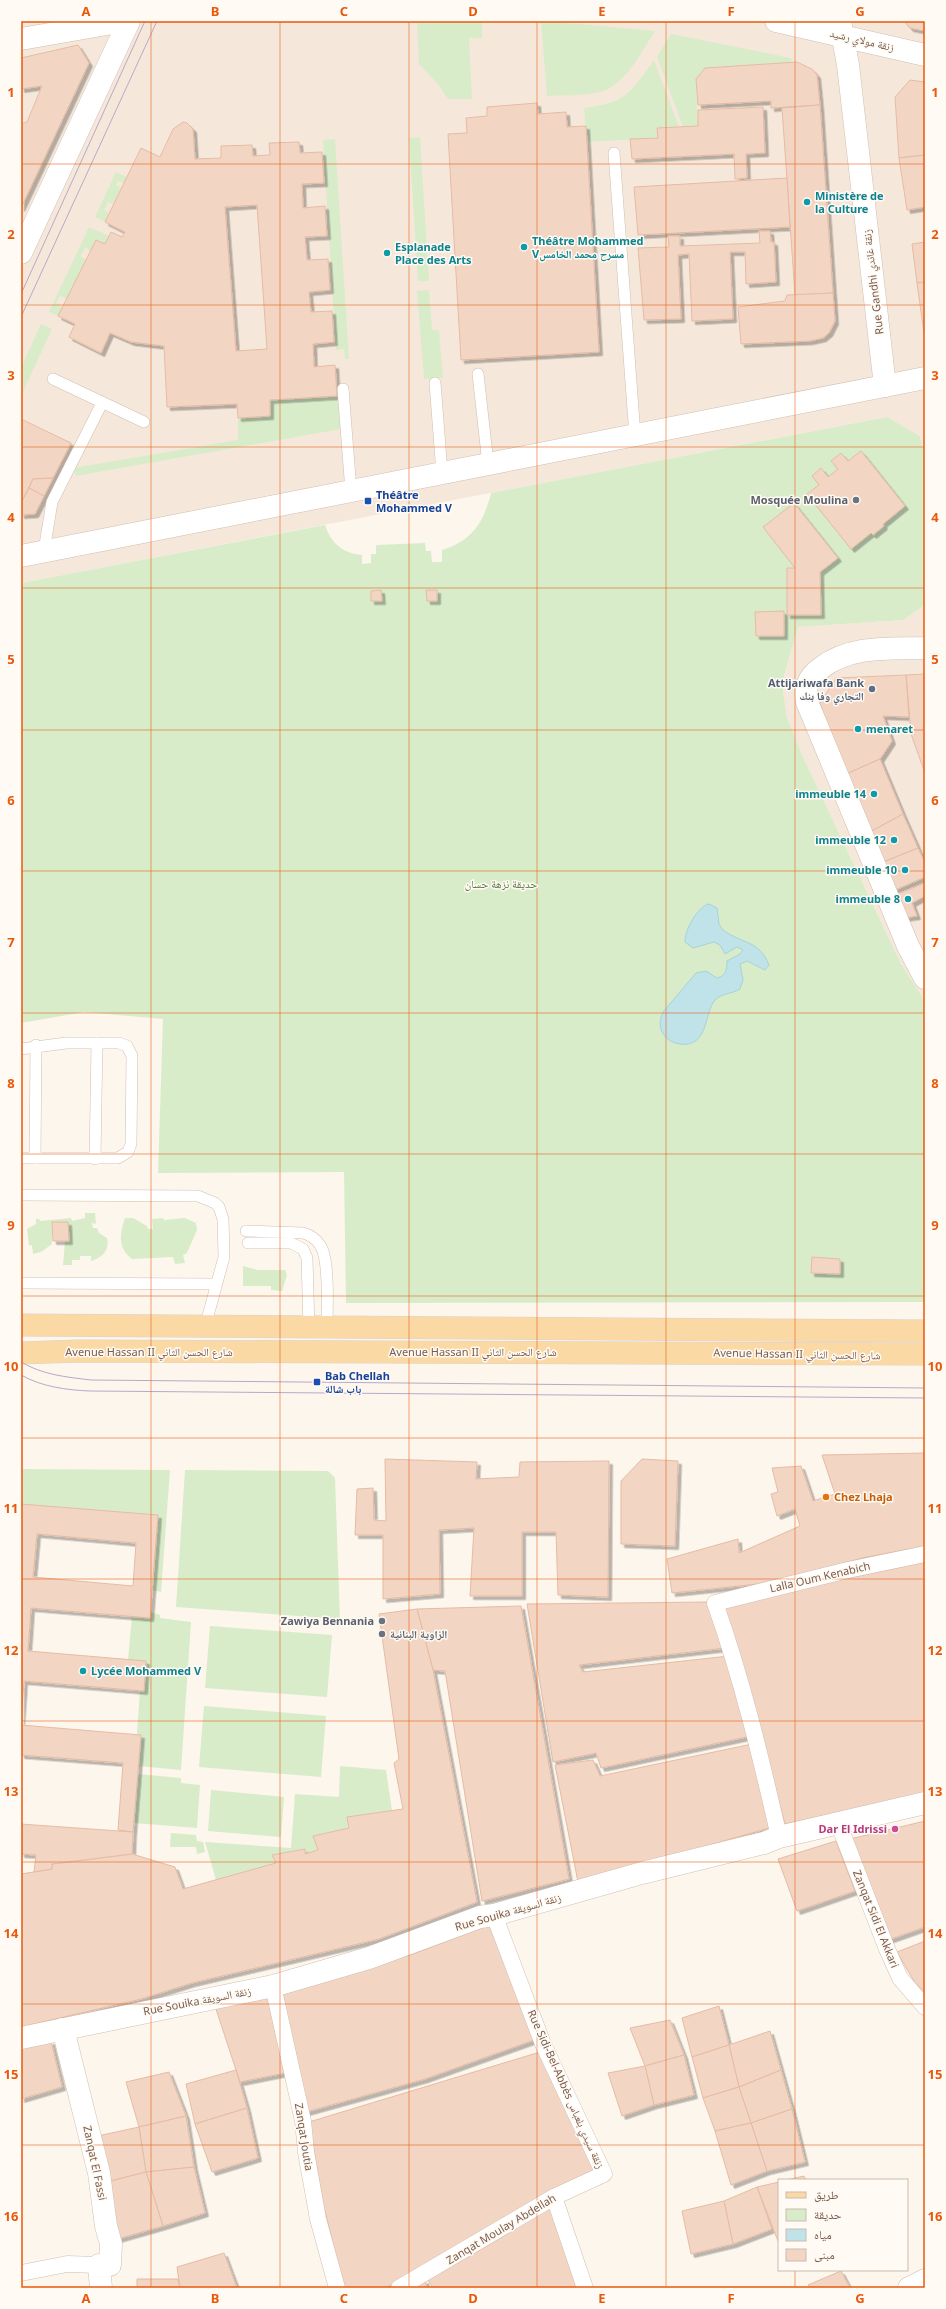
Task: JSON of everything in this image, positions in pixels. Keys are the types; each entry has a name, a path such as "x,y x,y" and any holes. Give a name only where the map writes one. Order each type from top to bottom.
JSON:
{"main road":[{"name":"Avenue Hassan II شارع الحسن الثاني","path":"21,1325 925,1331"},
{"name":"Avenue Hassan II شارع الحسن الثاني","path":"21,1353 667,1353 898,1356 925,1354"},
{"path":"898,1356 925,1362"}],"street":[{"path":"21,39 124,21"},
{"path":"21,253 129,21"},
{"name":"زنقة مولاي رشيد","path":"776,21 841,28 925,55"},
{"name":"Rue Gandhi زنقة غاندي","path":"841,28 849,70 885,386"},
{"path":"21,556 925,378"},
{"path":"925,648 866,650 840,656 812,676 807,684 805,692 807,702 835,774 916,945 925,978"},
{"name":"Lalla Oum Kenabich","path":"779,1837 756,1738 732,1651 716,1602 848,1570 925,1554"},
{"name":"Rue Souika زنقة السويقة","path":"21,2038 273,1986 368,1958 480,1917 494,1915 642,1873 764,1843 779,1837 839,1825 925,1803"},
{"name":"Zanqat Sidi El Akkari","path":"839,1825 887,1949 900,1978 925,2007"},
{"name":"Rue Sidi-Bel-Abbès زنقة سيدي بلعباس","path":"494,1915 543,2044 604,2174"},
{"name":"Zanqat Joutia","path":"273,1986 303,2121 306,2152 318,2219 337,2288"},
{"name":"Zanqat El Fassi","path":"63,2029 99,2173 106,2226 111,2244 110,2265 99,2264"},
{"name":"Zanqat Moulay Abdellah","path":"399,2288 554,2197 604,2174"},
{"path":"554,2197 585,2288"},
{"path":"21,2273 67,2264 99,2264 101,2288"},
{"path":"909,2288 925,2280"}],"lane":[{"path":"614,153 635,436"},
{"path":"478,374 488,464"},
{"path":"53,379 144,422"},
{"path":"435,384 442,473"},
{"path":"343,389 351,491"},
{"path":"44,551 52,502 102,403"},
{"path":"95,1159 98,1043"},
{"path":"21,1049 36,1045 98,1043 123,1044 131,1053 131,1144 128,1152 122,1157 95,1159 21,1158"},
{"path":"34,1158 36,1045"},
{"path":"21,1196 188,1196 210,1199 219,1207 223,1219 224,1257 215,1284 205,1327"},
{"path":"246,1230 303,1233 310,1236 320,1245 326,1258 318,1328"},
{"path":"248,1243 291,1243 303,1249 307,1258 318,1328"},
{"path":"21,1283 215,1284"}],"shaded area":[{"path":"21,21 925,21 925,455 920,436 887,417 21,583"},
{"path":"925,605 925,1001 901,964 803,757 787,718 782,683 798,627 903,620"}],"green space":[{"path":"417,21 482,21 482,38 469,38 472,99 448,99 438,84 419,64"},
{"path":"541,21 655,31 632,67 618,82 609,88 600,92 587,94 547,96"},
{"path":"671,34 791,58 792,62 696,79 698,126 683,127 657,57"},
{"path":"654,60 679,127 658,128 658,138 587,142 584,108 610,103 619,99 633,88"},
{"path":"420,137 429,281 418,281 409,138"},
{"path":"335,139 349,359 345,359 344,349 336,350 323,140"},
{"path":"116,172 127,177 124,183 118,181 116,185 121,188 113,204 108,202 104,210 109,213 105,222 95,217"},
{"path":"89,227 109,236 105,244 96,240 90,251 86,247 80,256 86,260 67,299 60,296 56,303 63,307 58,316 49,312"},
{"path":"429,290 432,330 439,330 443,378 424,379 417,291"},
{"path":"41,324 52,329 21,396 21,368"},
{"path":"337,396 341,429 76,476 74,468 238,440 238,418 270,416 270,400"},
{"name":"حديقة نزهة حسان","path":"887,417 920,436 925,455 925,605 903,620 798,627 782,683 787,718 803,757 901,964 925,1001 925,1302 346,1303 344,1172 158,1173 163,1019 84,1012 21,1023 21,583 325,525 330,537 338,546 349,552 362,555 362,564 371,563 371,554 376,554 376,545 425,543 426,551 431,551 432,562 442,562 442,550 469,536 475,529 485,513 491,493"},
{"path":"85,1213 95,1213 96,1224 92,1223 93,1228 97,1228 99,1233 107,1238 108,1242 106,1250 102,1256 91,1261 91,1256 80,1256 80,1260 72,1260 72,1265 63,1265 65,1241 69,1241 68,1222 52,1222 52,1244 41,1252 33,1254 32,1245 29,1246 27,1229 36,1224 36,1219 39,1219 40,1221 71,1218 72,1221 85,1218"},
{"path":"125,1218 133,1218 147,1226 148,1229 153,1229 152,1219 163,1218 164,1220 185,1218 196,1223 197,1230 187,1253 183,1255 185,1263 175,1264 173,1257 132,1259 124,1250 121,1240"},
{"path":"243,1266 258,1270 285,1270 287,1275 282,1291 271,1290 271,1286 243,1286"},
{"path":"21,1469 170,1470 161,1592 152,1590 157,1515 21,1504"},
{"path":"185,1470 328,1471 335,1478 340,1619 176,1607"},
{"path":"150,1612 160,1615 160,1618 191,1622 181,1770 138,1766 141,1735 137,1734 140,1690 144,1690 146,1661 128,1660 132,1616"},
{"path":"210,1626 332,1635 327,1697 205,1688"},
{"path":"204,1706 326,1716 321,1777 199,1767"},
{"path":"340,1766 386,1770 392,1811 348,1817 349,1828 313,1836 318,1850 305,1854 304,1849 273,1855 276,1863 216,1880 205,1842 291,1848 295,1794 339,1797"},
{"path":"138,1774 181,1778 181,1783 200,1785 197,1828 134,1823"},
{"path":"211,1790 284,1797 281,1837 208,1831"},
{"path":"171,1833 196,1835 197,1841 203,1842 205,1852 197,1854 196,1847 170,1847"}],"water":[{"path":"709,904 717,908 719,924 722,929 754,946 765,957 769,965 765,970 747,961 740,964 743,980 740,989 721,996 715,1000 701,1035 689,1044 680,1044 667,1039 662,1032 660,1022 663,1012 696,973 706,971 717,978 720,977 725,972 727,961 740,954 743,950 737,947 725,954 720,945 714,942 693,948 685,942 685,937 692,920 700,909"}],"building":[{"path":"904,21 925,21 925,31 910,28"},
{"path":"78,45 89,63 21,208 21,124 27,122 42,86 21,89 21,58"},
{"path":"797,62 812,69 817,75 820,105 771,108 771,101 698,105 696,79 705,68"},
{"path":"910,80 925,82 925,155 899,158 895,97"},
{"name":"Théâtre Mohammed Vمسرح محمد الخامس","path":"537,103 538,114 566,112 567,127 586,126 599,352 461,360 448,134 467,133 466,118 487,116 487,107"},
{"name":"Ministère de la Culture","path":"820,105 833,293 795,295 782,108"},
{"path":"763,107 765,153 746,154 747,178 735,179 734,154 632,159 630,139 658,138 657,128 698,126 698,110"},
{"path":"183,122 187,123 193,129 195,159 221,158 221,146 252,145 253,156 270,155 269,143 299,142 300,153 322,152 324,183 302,184 303,208 325,206 327,236 305,237 307,260 328,259 330,290 309,292 311,312 332,311 334,342 313,344 314,367 335,365 337,396 270,400 270,416 238,418 237,404 167,407 164,346 131,342 110,333 101,353 69,337 75,324 58,316 96,240 105,244 111,232 122,237 125,232 105,222 141,148 160,157 173,129","holes":["257,205 267,349 236,351 225,207"]},
{"path":"925,155 925,207 907,210 899,158"},
{"path":"787,178 790,227 638,235 634,187"},
{"path":"759,231 770,231 771,242 774,242 776,282 746,284 745,252 730,252 733,319 692,321 689,254 678,255 681,319 644,320 638,248 669,247 668,236 680,236 680,246 760,243"},
{"path":"925,242 925,282 917,283 912,244"},
{"path":"925,282 925,340 917,283"},
{"path":"833,293 835,321 829,333 823,338 810,341 741,344 738,307 785,301 787,295"},
{"path":"21,419 71,443 53,478 33,479 21,503"},
{"name":"Mosquée Moulina","path":"861,451 905,506 883,524 884,526 873,535 871,533 851,549 807,494 819,485 812,476 821,468 828,477 838,469 831,461 841,453 848,461"},
{"path":"53,478 44,496 29,488 33,479"},
{"path":"29,488 44,496 35,514 21,515 21,503"},
{"path":"794,503 838,558 820,572 821,615 787,615 787,568 795,568 763,527"},
{"path":"381,590 382,601 371,601 371,591"},
{"path":"426,590 437,590 437,601 427,601"},
{"path":"784,611 784,636 756,636 755,612"},
{"path":"925,674 925,773 911,734 906,675"},
{"name":"menaret","path":"906,675 909,717 883,716 892,741 880,759 844,775 820,703 836,678"},
{"name":"immeuble 14","path":"880,759 903,814 870,832 844,775"},
{"name":"immeuble 12","path":"903,814 918,848 881,863 870,832"},
{"name":"immeuble 10","path":"918,848 925,863 925,877 893,891 881,863"},
{"name":"immeuble 8","path":"925,883 925,896 912,903 917,916 903,918 895,895"},
{"path":"52,1222 68,1222 69,1241 53,1241"},
{"path":"812,1257 840,1259 840,1274 811,1273"},
{"path":"925,1453 925,1546 862,1558 805,1574 758,1584 672,1593 667,1559 738,1539 739,1553 800,1526 795,1509 777,1516 771,1494 778,1492 772,1468 801,1466 813,1501 835,1494 822,1455"},
{"path":"385,1459 477,1462 476,1479 519,1477 520,1462 609,1461 608,1597 558,1595 556,1532 522,1532 522,1596 470,1596 474,1528 439,1530 440,1594 383,1599 383,1535 355,1535 357,1489 373,1488 374,1520 386,1521"},
{"path":"642,1459 678,1461 675,1546 621,1544 621,1481"},
{"name":"Lycée Mohammed V","path":"21,1504 158,1515 150,1618 31,1608 28,1651 146,1661 144,1691 24,1681 21,1725","holes":["37,1534 136,1543 133,1586 33,1577"]},
{"path":"925,1562 925,1793 785,1824 761,1734 721,1605"},
{"path":"708,1602 725,1648 579,1665 583,1672 729,1656 751,1736 601,1768 596,1753 553,1762 527,1604"},
{"path":"521,1606 569,1879 482,1901 445,1671 433,1670 417,1609"},
{"path":"417,1609 433,1670 477,1902 379,1939 192,1983 141,1999 21,2027 21,1874 52,1869 52,1864 132,1854 175,1867 183,1889 276,1863 272,1855 305,1849 305,1854 318,1850 313,1836 349,1828 347,1817 403,1809 394,1763 399,1759 379,1614"},
{"path":"21,1725 141,1735 133,1832 118,1830 123,1763 21,1755"},
{"path":"752,1744 773,1827 578,1882 555,1765 593,1760 600,1776"},
{"path":"925,1821 925,1927 888,1940 850,1839"},
{"path":"21,1824 133,1832 132,1854 52,1864 52,1869 34,1872 36,1855 21,1854"},
{"path":"836,1841 855,1891 797,1911 778,1859"},
{"path":"495,1923 534,2040 425,2079 306,2112 275,1991 410,1955"},
{"path":"925,1941 924,1991 915,1983 897,1952"},
{"path":"267,1995 285,2073 240,2082 214,2003"},
{"path":"719,2006 729,2045 692,2057 682,2018"},
{"path":"670,2020 684,2055 645,2066 630,2028"},
{"path":"770,2031 781,2070 739,2087 729,2045"},
{"path":"51,2041 62,2087 21,2099 21,2048"},
{"path":"729,2045 739,2087 703,2098 692,2057"},
{"path":"540,2052 599,2173 417,2275 384,2288 344,2288 323,2203 309,2122"},
{"path":"684,2055 694,2095 654,2105 645,2066"},
{"path":"645,2066 654,2105 622,2116 608,2073"},
{"path":"236,2070 247,2108 195,2124 186,2084"},
{"path":"781,2070 792,2109 751,2123 739,2087"},
{"path":"169,2072 186,2116 139,2127 126,2082"},
{"path":"739,2087 751,2123 715,2131 703,2098"},
{"path":"247,2108 258,2158 212,2172 195,2124"},
{"path":"792,2109 805,2162 767,2171 751,2123"},
{"path":"186,2116 194,2167 146,2172 139,2127"},
{"path":"751,2123 767,2171 731,2185 715,2131"},
{"path":"139,2127 146,2172 103,2183 93,2137"},
{"path":"194,2167 205,2213 163,2226 146,2172"},
{"path":"146,2172 163,2226 114,2240 103,2183"},
{"path":"804,2176 806,2179 790,2179"},
{"path":"778,2182 778,2241 757,2187"},
{"path":"757,2187 772,2229 733,2244 724,2201"},
{"path":"724,2201 733,2244 691,2254 682,2211"},
{"path":"552,2202 583,2288 433,2288 428,2280 495,2235"},
{"path":"224,2253 237,2288 180,2288 177,2267"},
{"path":"841,2271 850,2288 810,2288 808,2285"},
{"path":"137,2279 178,2279 180,2288 137,2288"},
{"path":"425,2280 427,2288 406,2288"}],"tram line":[{"path":"21,294 145,21"},
{"path":"21,317 157,21"},
{"path":"21,1362 46,1373 91,1380 925,1388"},
{"path":"21,1375 46,1385 72,1390 90,1391 925,1398"}],"place":[{"name":"Ministère de la Culture","path":"807,202"},
{"name":"Théâtre Mohammed Vمسرح محمد الخامس","path":"524,247"},
{"name":"Esplanade Place des Arts","path":"387,253"},
{"name":"Mosquée Moulina","path":"856,500"},
{"name":"Théâtre Mohammed V","path":"368,501"},
{"name":"Attijariwafa Bank التجاري وفا بنك","path":"872,689"},
{"name":"menaret","path":"858,729"},
{"name":"immeuble 14","path":"874,794"},
{"name":"immeuble 12","path":"894,840"},
{"name":"immeuble 10","path":"905,870"},
{"name":"immeuble 8","path":"908,899"},
{"name":"Bab Chellah باب شالة","path":"317,1382"},
{"name":"Chez Lhaja","path":"826,1497"},
{"name":"Zawiya Bennania","path":"382,1621"},
{"name":"الزاوية البنانية","path":"382,1634"},
{"name":"Lycée Mohammed V","path":"83,1671"},
{"name":"Dar El Idrissi","path":"895,1829"}]}
